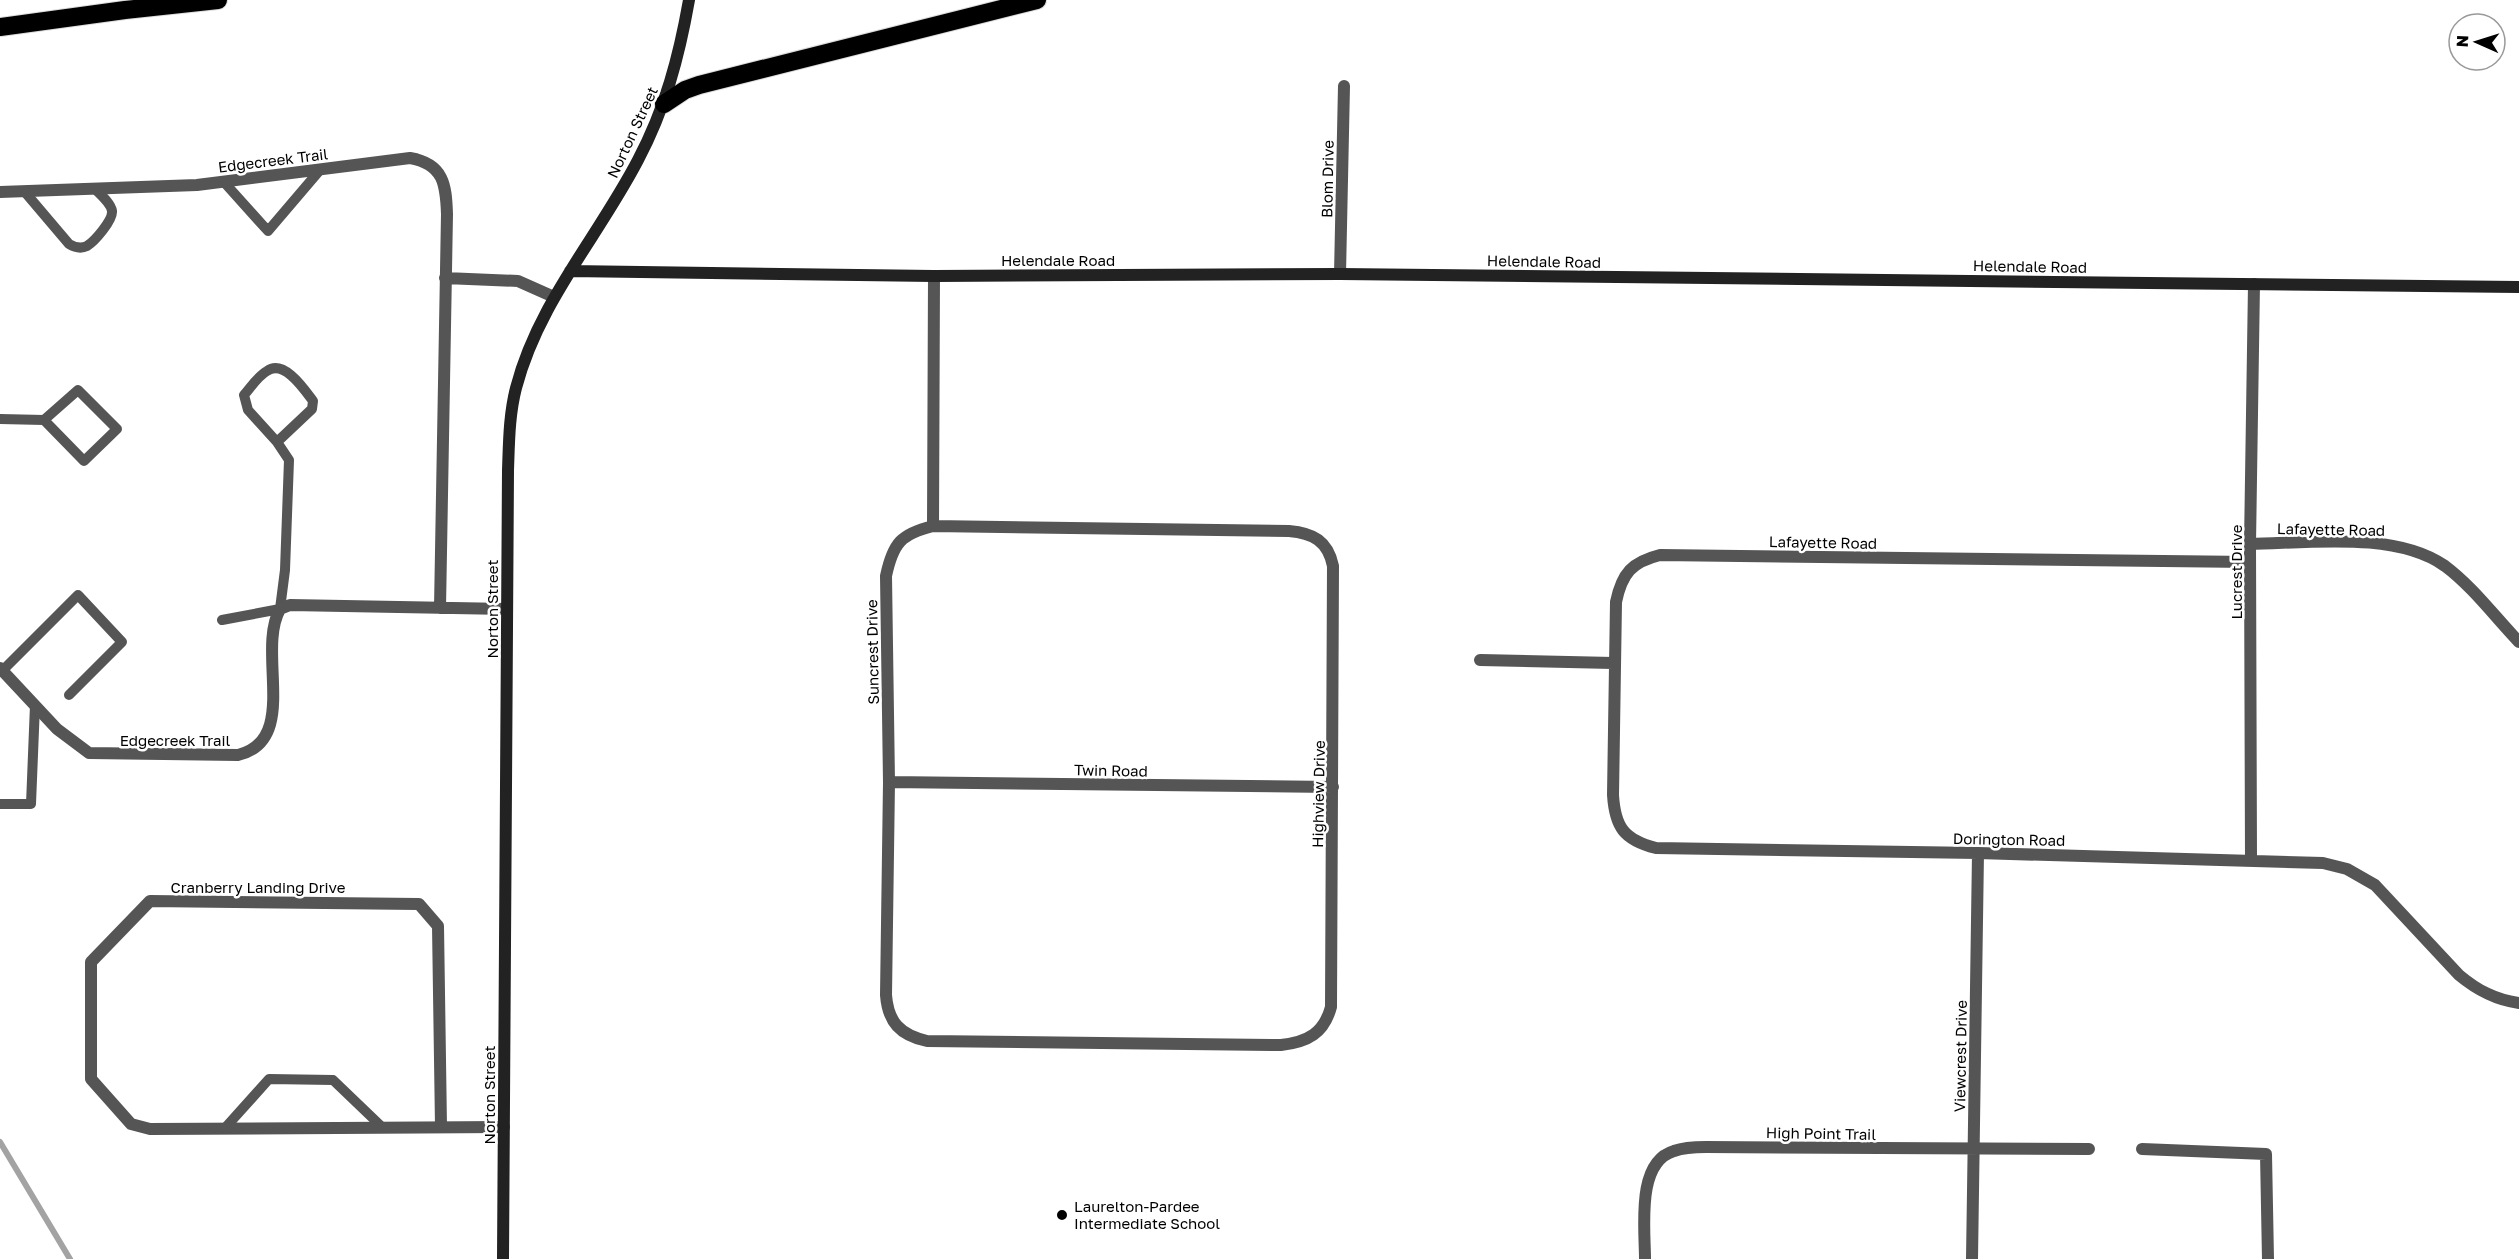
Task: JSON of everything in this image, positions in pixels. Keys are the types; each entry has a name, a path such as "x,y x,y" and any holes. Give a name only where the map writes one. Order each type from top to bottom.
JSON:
{"highway":[{"path":"0,27 218,0"},
{"path":"664,104 685,90 699,85 1037,0"}],"street":[{"name":"Norton Street","path":"503,1259 508,470 511,415 525,358 554,297 626,184 664,104 681,48 689,0"},
{"name":"Blom Drive","path":"1340,273 1344,86"},
{"name":"Edgecreek Trail","path":"0,192 223,182 410,158 421,160 434,168 444,183 446,197 440,608"},
{"name":"Helendale Road","path":"570,271 934,276 1340,273 2519,286"},
{"path":"933,526 934,276"},
{"path":"445,278 518,281 554,297"},
{"name":"Lucrest Drive","path":"2251,860 2250,544 2254,284"},
{"name":"Suncrest Drive","path":"916,1038 903,1033 895,1026 887,1007 889,782 886,576 890,557 898,542 913,531 933,526"},
{"name":"Highview Drive","path":"916,1038 927,1041 1281,1045 1311,1038 1320,1031 1327,1019 1330,1007 1333,566 1325,544 1316,536 1289,531 933,526"},
{"name":"Lafayette Road","path":"2250,544 2363,543 2392,545 2417,551 2444,566 2519,642"},
{"name":"Lafayette Road","path":"1613,663 1619,586 1626,573 1635,565 1660,555 2250,562"},
{"path":"280,609 290,605 507,609"},
{"name":"Edgecreek Trail","path":"1,670 57,729 89,753 238,755 251,752 261,745 272,724 273,627 280,609"},
{"path":"1480,660 1613,663"},
{"name":"Dorington Road","path":"1613,663 1614,808 1616,820 1622,830 1642,845 1656,848 1978,853 2323,863 2347,869 2375,885 2472,986 2499,999 2519,1003"},
{"name":"Twin Road","path":"889,782 1333,787"},
{"name":"Viewcrest Drive","path":"1972,1259 1978,853"},
{"name":"Cranberry Landing Drive","path":"441,1126 438,926 419,904 150,902 91,962 91,1079 131,1124 150,1129 504,1127"},
{"name":"High Point Trail","path":"1645,1259 1647,1182 1659,1159 1672,1151 1706,1147 2089,1149"},
{"path":"2142,1149 2266,1154 2268,1259"}],"lane":[{"path":"223,182 268,231 320,170"},
{"path":"24,191 69,244 76,248 87,246 109,223 112,212 94,188"},
{"path":"222,621 280,609 285,570 289,460 277,442 248,410 244,394 267,370 282,368 313,401 312,409 277,442"},
{"path":"0,419 44,420 78,390 117,429 84,461 44,420"},
{"path":"1,670 78,595 122,642 69,695"},
{"path":"0,804 31,804 35,705"},
{"path":"225,1128 269,1079 333,1080 382,1127"}],"waterway":[{"path":"0,1142 70,1259"}],"place":[{"name":"Laurelton-Pardee Intermediate School","path":"1062,1215"}]}
